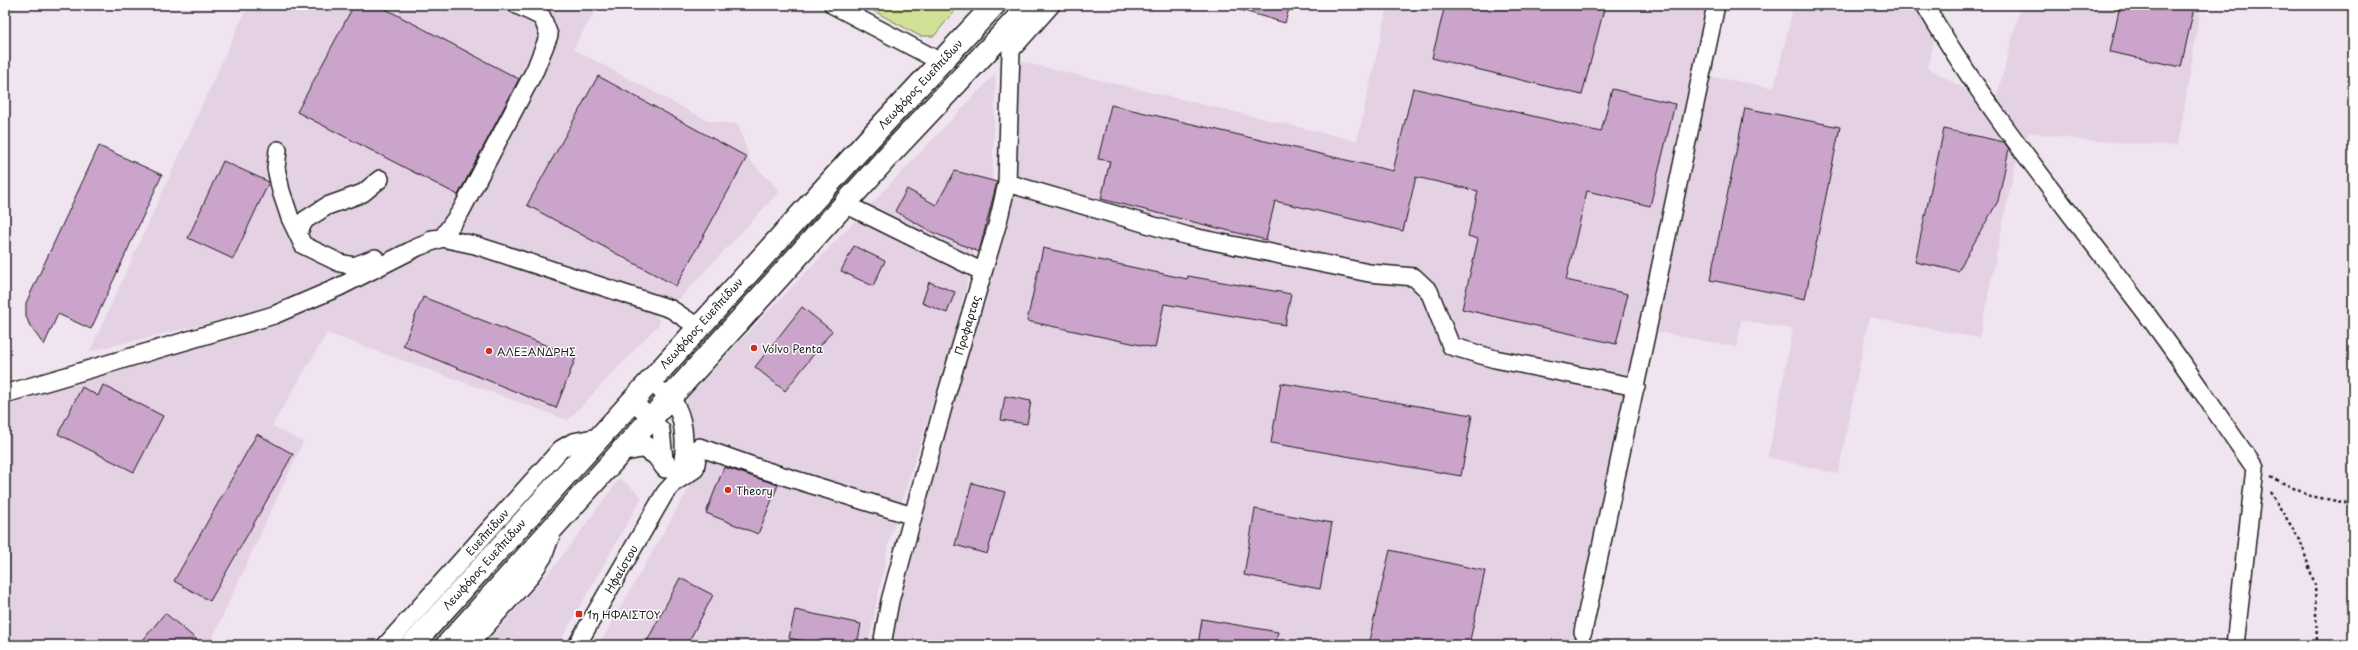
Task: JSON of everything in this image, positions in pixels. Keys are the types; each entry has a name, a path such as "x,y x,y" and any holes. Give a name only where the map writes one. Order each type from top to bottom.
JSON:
{"main road":[{"name":"Λεωφόρος Ευελπίδων","path":"412,645 698,327 994,5"},
{"path":"447,645 845,204 1029,14"},
{"path":"622,450 644,446 657,454 668,480"}],"street":[{"path":"5,394 274,315 339,287 418,247 442,238 461,211 535,70 549,35 541,11 517,5"},
{"path":"833,5 941,62"},
{"path":"1029,14 1051,5"},
{"path":"1583,632 1716,5"},
{"path":"1924,5 1951,50 2017,144 2138,301 2255,468 2234,645"},
{"name":"Προφαρτας","path":"882,645 890,601 913,516 946,396 998,222 1007,183 1010,56 1029,14"},
{"path":"278,150 276,168 281,190 290,218 303,245 340,263 354,266 418,240 442,238 475,245 671,309 698,327"},
{"path":"298,234 305,220 327,206 363,193 380,179"},
{"path":"1007,183 1188,236 1369,273 1414,277 1429,291 1439,321 1451,346 1495,359 1636,386"},
{"path":"845,204 983,272"},
{"name":"Ηφαίστου","path":"577,645 668,480 680,473 684,451 683,428 679,413 670,398 649,381"},
{"path":"632,400 661,430 668,480 695,469 699,447 764,470 913,516"},
{"name":"Ευελπίδων","path":"386,645 561,449 573,442 598,437"},
{"path":"469,645 529,578 543,557 554,526"}],"path":[{"path":"2255,468 2310,496 2353,504"},
{"path":"2255,468 2300,540 2315,585 2317,641 2320,645"}],"shaded area":[{"path":"248,5 596,5 598,6 573,49 708,121 738,124 750,161 780,191 676,302 463,238 256,312 90,351"},
{"path":"1388,5 1706,5 1630,410 1635,411 1580,645 888,645 895,603 947,417 1009,221 1018,61 1357,141"},
{"path":"1794,5 1914,5 1934,40 1928,68 1965,89 2019,156 2015,166 1979,338 1869,317 1838,474 1768,457 1793,329 1741,320 1737,347 1653,331 1708,76 1774,88"},
{"path":"2021,5 2201,5 2178,146 2082,140 2029,132 2025,140 1996,100"},
{"path":"996,73 992,181 953,340 889,542 868,645 599,645 689,488 697,447 686,398"},
{"path":"441,245 653,309 660,323 568,420 327,333 272,426 303,442 211,641 222,645 5,645 5,400 56,387"},
{"path":"620,478 642,497 558,645 484,645 557,563"}],"green space":[{"path":"863,5 959,5 934,36 920,36"}],"building":[{"path":"354,5 378,5 519,79 458,195 297,112"},
{"path":"1237,5 1290,5 1285,23 1237,9"},
{"path":"1445,5 1605,5 1582,95 1432,58"},
{"path":"2120,5 2179,5 2194,8 2181,67 2110,52"},
{"path":"598,76 747,157 676,286 527,205"},
{"path":"1413,88 1601,132 1612,89 1675,104 1650,206 1587,191 1566,280 1628,294 1616,344 1462,309 1478,239 1468,236 1478,191 1416,177 1403,231 1275,201 1266,240 1101,199 1110,161 1098,159 1111,105 1393,171"},
{"path":"1745,108 1840,127 1805,299 1710,280"},
{"path":"1944,129 2004,142 2009,149 1998,201 1958,271 1915,262"},
{"path":"99,146 162,175 91,329 58,314 44,345 30,326 26,316 26,303"},
{"path":"223,161 269,182 233,259 188,238"},
{"path":"955,171 997,182 979,252 932,232 895,211 907,189 936,205"},
{"path":"854,246 885,261 873,286 841,271"},
{"path":"1043,248 1187,279 1188,276 1291,294 1285,325 1164,304 1155,348 1027,321"},
{"path":"929,282 955,292 947,313 922,303"},
{"name":"ΑΛΕΞΑΝΔΡΗΣ","path":"423,297 576,357 556,408 403,346"},
{"path":"802,307 832,331 785,391 755,367"},
{"path":"1281,383 1472,415 1461,476 1271,443"},
{"path":"103,385 163,416 134,472 58,434 82,387 98,396"},
{"path":"1005,396 1031,401 1027,424 1001,420"},
{"path":"257,434 293,454 210,601 174,581"},
{"path":"724,467 778,485 758,534 706,513"},
{"path":"972,483 1005,492 987,554 955,545"},
{"path":"1255,509 1332,523 1320,589 1244,575"},
{"path":"1390,550 1485,571 1469,645 1368,645"},
{"path":"680,578 713,595 687,645 645,645"},
{"path":"795,610 861,624 857,645 824,645 789,638"},
{"path":"165,613 203,645 139,645"},
{"path":"1202,619 1278,632 1275,645 1198,645"}],"place":[{"name":"Volvo Penta","path":"754,348"},
{"name":"ΑΛΕΞΑΝΔΡΗΣ","path":"489,351"},
{"name":"Theory","path":"728,490"},
{"name":"1η ΗΦΑΙΣΤΟΥ","path":"579,614"}]}
